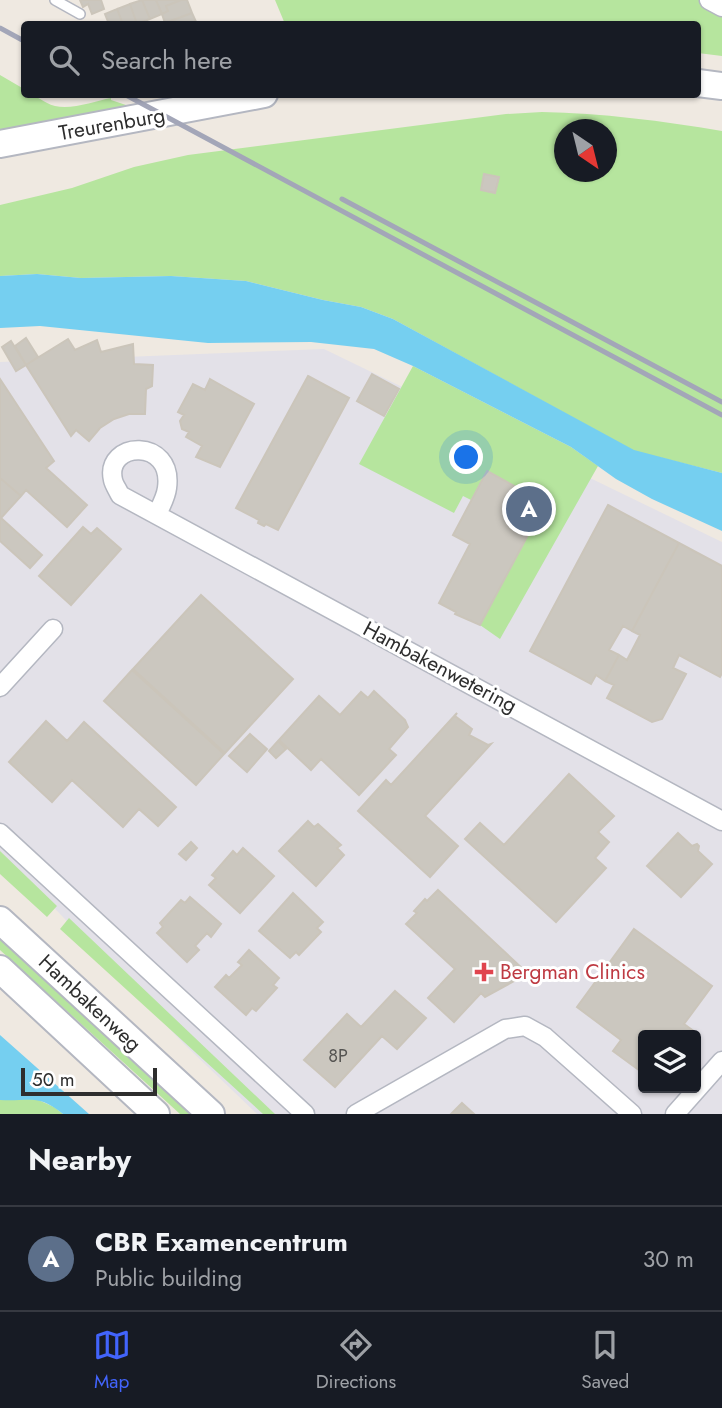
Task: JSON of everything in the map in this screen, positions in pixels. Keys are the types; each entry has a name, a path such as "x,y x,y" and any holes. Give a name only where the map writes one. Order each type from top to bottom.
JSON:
{"main road":[{"path":"701,83 722,86"},
{"name":"Treurenburg","path":"0,144 243,98"},
{"name":"Hambakenweg","path":"0,920 211,1114"},
{"name":"Hambakenweg","path":"0,969 156,1114"}],"street":[{"path":"709,0 722,7"},
{"name":"Hambakenwetering","path":"158,514 722,821"},
{"path":"0,687 53,629"},
{"path":"0,833 305,1114"},
{"path":"356,1114 505,1029 526,1026 545,1037 632,1114"},
{"path":"675,1114 722,1060"}],"lane":[{"path":"55,0 80,14"}],"shaded area":[{"path":"324,349 722,542 722,1114 257,1114 184,1044 0,851 0,362"}],"green space":[{"path":"275,0 700,0 722,11 722,56 701,53 701,21 284,21"},
{"path":"0,75 21,87 21,98 37,98 62,107 111,98 126,105 126,107 0,133"},
{"path":"542,112 654,121 722,131 722,473 634,451 393,319 361,307 246,281 171,276 0,276 0,205 72,188 134,167 188,155 506,114"},
{"path":"413,366 571,447 598,466 500,639 480,625 545,503 487,471 471,500 463,496 454,513 359,464"},
{"path":"0,851 57,906 47,917 0,874"},
{"path":"69,918 275,1114 263,1114 60,929"},
{"path":"0,932 199,1114 180,1114 0,950"},
{"path":"34,1098 63,1114 0,1114 0,1100"}],"water":[{"path":"37,274 81,278 171,276 246,281 361,307 393,319 634,450 722,473 722,531 652,499 616,479 571,447 413,366 374,349 311,342 208,343 40,326 0,328 0,276"},
{"path":"0,1035 89,1114 63,1114 47,1103 33,1100 0,1100"}],"building":[{"path":"80,0 101,0 104,9 92,14 88,4 83,7"},
{"path":"142,0 156,0 162,14 150,19"},
{"path":"142,0 150,19 136,21 130,4"},
{"path":"156,0 181,0 166,6 168,11 162,14"},
{"path":"187,0 192,13 164,21 162,14 168,11 166,6"},
{"path":"130,4 136,21 122,21 117,9"},
{"path":"117,9 122,21 108,21 105,14"},
{"path":"192,13 196,21 170,21"},
{"path":"484,174 499,177 495,193 481,190"},
{"path":"26,338 38,357 26,365 15,346"},
{"path":"68,339 75,350 97,340 101,352 133,344 134,364 153,365 152,386 146,389 145,414 129,414 114,419 100,428 89,441 76,430 71,436 26,365"},
{"path":"11,341 26,365 16,371 2,347"},
{"path":"372,374 399,389 384,416 357,401"},
{"path":"308,376 349,398 278,530 258,523 259,520 236,508"},
{"path":"0,379 54,461 46,468 87,505 67,527 26,490 21,496 0,478"},
{"path":"210,379 254,404 220,467 196,457 202,446 186,437 189,432 182,429 180,421 184,415 178,412 193,384 205,390"},
{"path":"487,471 545,503 480,625 455,614 456,612 439,603 470,544 453,535"},
{"path":"0,478 21,496 1,518 42,555 30,568 0,541"},
{"path":"608,505 679,543 632,631 623,626 609,650 619,655 605,681 596,675 591,684 530,651"},
{"path":"83,527 91,534 97,528 121,549 71,605 39,576"},
{"path":"679,543 722,566 722,673 720,677 679,655 673,668 686,674 662,719 652,722 607,698 614,685 605,681 619,655 627,660 640,635 632,631"},
{"path":"201,595 293,679 225,753 133,669"},
{"path":"132,670 224,754 196,785 104,701"},
{"path":"374,691 405,720 408,727 389,749 396,755 359,795 321,759 311,770 279,740 319,696 340,715 361,692 368,698"},
{"path":"457,713 455,716 472,729 469,735 491,744 425,816 458,846 430,877 358,811 386,780 391,785"},
{"path":"46,721 67,741 84,722 176,807 158,826 139,809 123,827 72,780 52,802 9,762"},
{"path":"250,734 267,749 247,772 229,756"},
{"path":"278,741 286,749 276,758 269,751"},
{"path":"569,774 614,816 598,832 609,842 595,858 606,868 556,922 465,839 480,823 504,845"},
{"path":"308,821 314,827 318,824 341,845 337,848 344,855 316,886 279,851"},
{"path":"678,833 692,846 697,844 698,851 712,864 681,897 647,866"},
{"path":"191,842 197,848 186,860 179,854"},
{"path":"243,848 274,876 240,913 209,885 216,878 212,875 233,851 237,855"},
{"path":"438,890 524,970 522,972 525,975 485,997 481,993 454,1022 428,998 455,969 406,924 417,913 414,911 425,899 427,901"},
{"path":"293,893 323,922 317,928 321,932 299,955 296,952 290,958 259,931"},
{"path":"190,897 221,924 211,937 207,933 195,946 199,950 187,962 157,933 163,927 160,923 181,900 185,903"},
{"path":"634,929 712,986 684,1024 692,1030 638,1030 638,1069 613,1051 621,1040 577,1007"},
{"path":"249,950 279,978 273,985 277,988 256,1011 252,1008 246,1015 215,987 226,975 229,978 242,965 238,962"},
{"path":"395,991 426,1018 397,1049 382,1036 335,1087 304,1060 347,1014 361,1027"},
{"path":"462,1103 474,1114 451,1114"}],"railway":[{"path":"0,28 21,39"},
{"path":"131,98 722,415"},
{"path":"342,199 722,402"}],"place":[{"name":"CBR Examencentrum","path":"529,509"},
{"name":"Bergman Clinics","path":"484,972"}]}
